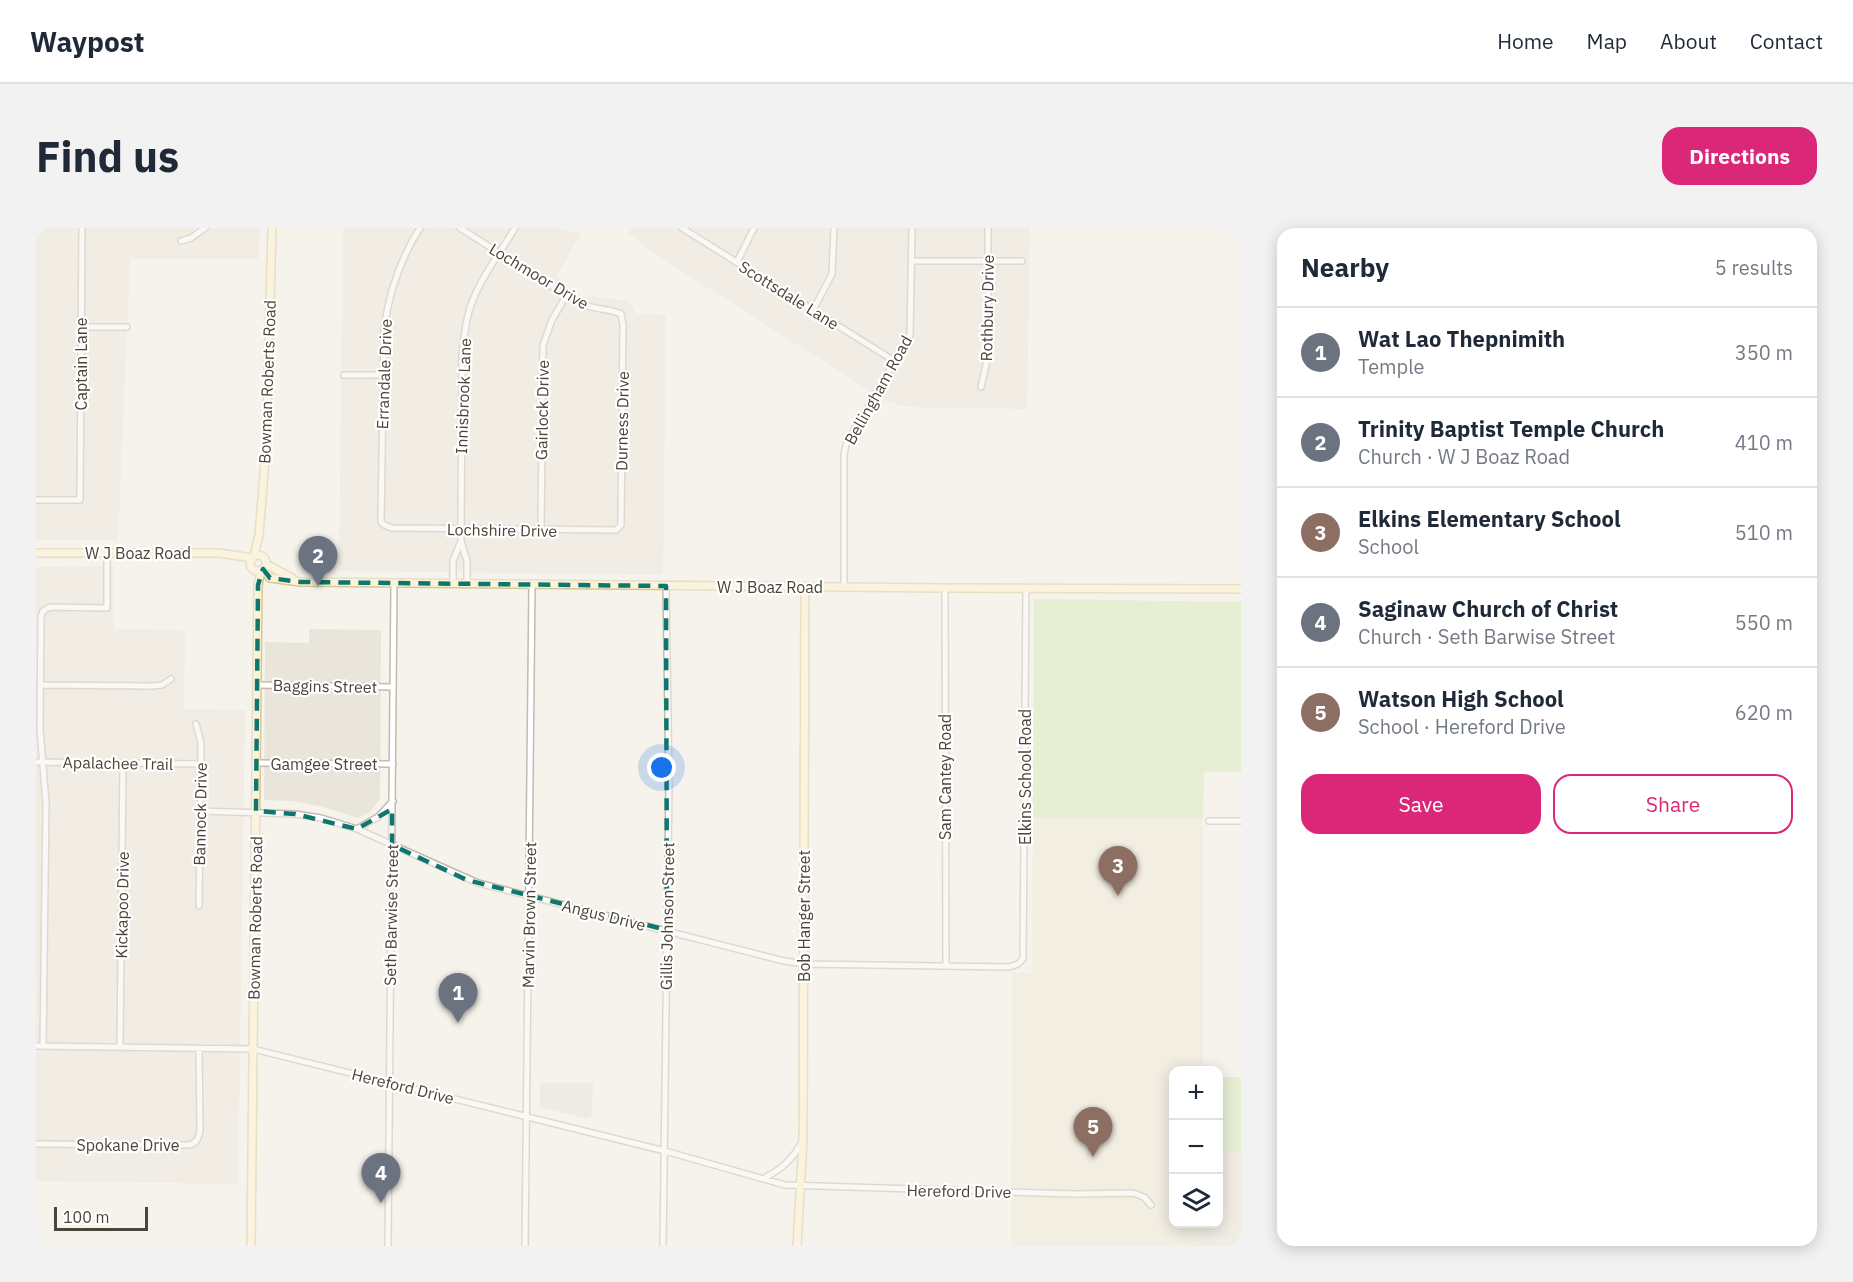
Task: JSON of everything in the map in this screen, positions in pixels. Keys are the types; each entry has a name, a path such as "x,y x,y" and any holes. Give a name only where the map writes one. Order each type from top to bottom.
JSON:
{"street":[{"name":"Captain Lane","path":"36,500 80,500 82,228"},
{"path":"181,241 191,238 205,228"},
{"name":"Bowman Roberts Road","path":"251,1246 258,564 266,448 272,228"},
{"name":"Errandale Drive","path":"384,525 381,517 384,329 387,307 402,262 420,228"},
{"name":"Lochmoor Drive","path":"460,228 587,308 621,314"},
{"name":"Innisbrook Lane","path":"467,584 467,561 461,541 464,333 470,307 480,285 515,228"},
{"name":"Scottsdale Lane","path":"682,228 896,362"},
{"path":"737,262 754,228"},
{"path":"813,310 832,274 834,228"},
{"name":"Bellingham Road","path":"844,587 844,455 846,444 910,335 912,228"},
{"name":"Rothbury Drive","path":"981,387 988,356 988,228"},
{"path":"912,261 1022,261"},
{"name":"Gairlock Drive","path":"541,530 543,345 552,320 566,296"},
{"name":"Durness Drive","path":"620,528 623,325 621,314"},
{"path":"81,327 127,327"},
{"path":"344,375 382,375"},
{"name":"Lochshire Drive","path":"384,525 392,528 608,531 620,528"},
{"name":"Innisbrook Lane","path":"453,584 453,561 461,541"},
{"name":"W J Boaz Road","path":"36,553 218,553 239,556 300,582 1241,589"},
{"path":"39,1046 46,803 40,730 40,622 43,611 51,608 106,608 108,553"},
{"name":"Seth Barwise Street","path":"388,1246 394,584"},
{"name":"Marvin Brown Street","path":"525,1246 532,585"},
{"name":"Gillis Johnson Street","path":"663,1246 669,782 666,586"},
{"name":"Bob Hanger Street","path":"797,1246 803,1140 805,587"},
{"name":"Sam Cantey Road","path":"945,588 946,965"},
{"name":"Elkins School Road","path":"1018,964 1023,958 1026,588"},
{"path":"40,685 153,686 162,685 171,679"},
{"name":"Baggins Street","path":"257,685 393,687"},
{"name":"Bannock Drive","path":"196,724 201,743 199,906"},
{"name":"Apalachee Trail","path":"36,762 201,764"},
{"name":"Kickapoo Drive","path":"120,1047 123,763"},
{"name":"Gamgee Street","path":"256,763 393,764"},
{"path":"357,829 378,817 393,801"},
{"name":"Angus Drive","path":"200,811 295,814 321,818 357,829 467,880 784,961 804,964 1009,967 1018,964"},
{"path":"1209,821 1241,821"},
{"name":"Hereford Drive","path":"39,1046 253,1049 665,1151 785,1185 1076,1194 1133,1193 1144,1197 1151,1205"},
{"name":"Spokane Drive","path":"36,1144 189,1145 194,1143 200,1131 199,1048"},
{"path":"764,1178 792,1160 803,1140"}],"highlighted area":[{"path":"263,569 270,578 300,582 666,586 667,930 467,880 392,845 392,809 357,829 295,814 256,811 258,585"}],"shaded area":[{"path":"36,228 260,228 258,259 130,259 118,540 36,540"},
{"path":"343,228 558,228 581,234 556,276 582,296 629,301 636,314 666,315 663,575 339,571"},
{"path":"630,228 1030,228 1027,409 906,407 884,400 647,249 629,233"},
{"path":"114,566 114,629 185,630 184,709 245,710 238,1184 37,1181 36,1185 36,567"},
{"path":"309,629 381,630 380,799 370,812 358,818 320,806 293,801 264,800 265,642 309,643"},
{"path":"1033,818 1203,818 1203,1066 1169,1066 1169,1228 1203,1228 1203,1246 1011,1246 1012,973 1032,973"},
{"path":"540,1083 593,1083 592,1116 587,1119 540,1107"},
{"path":"1241,1151 1241,1246 1203,1246 1203,1228 1223,1228 1223,1152"}],"green space":[{"path":"1034,599 1241,602 1241,772 1204,772 1203,818 1033,818"},
{"path":"1223,1077 1241,1077 1241,1151 1223,1152"}],"place":[{"name":"Trinity Baptist Temple Church","path":"318,586"},
{"name":"Elkins Elementary School","path":"1118,896"},
{"name":"Wat Lao Thepnimith","path":"458,1023"},
{"name":"Watson High School","path":"1093,1157"},
{"name":"Saginaw Church of Christ","path":"381,1203"}]}
